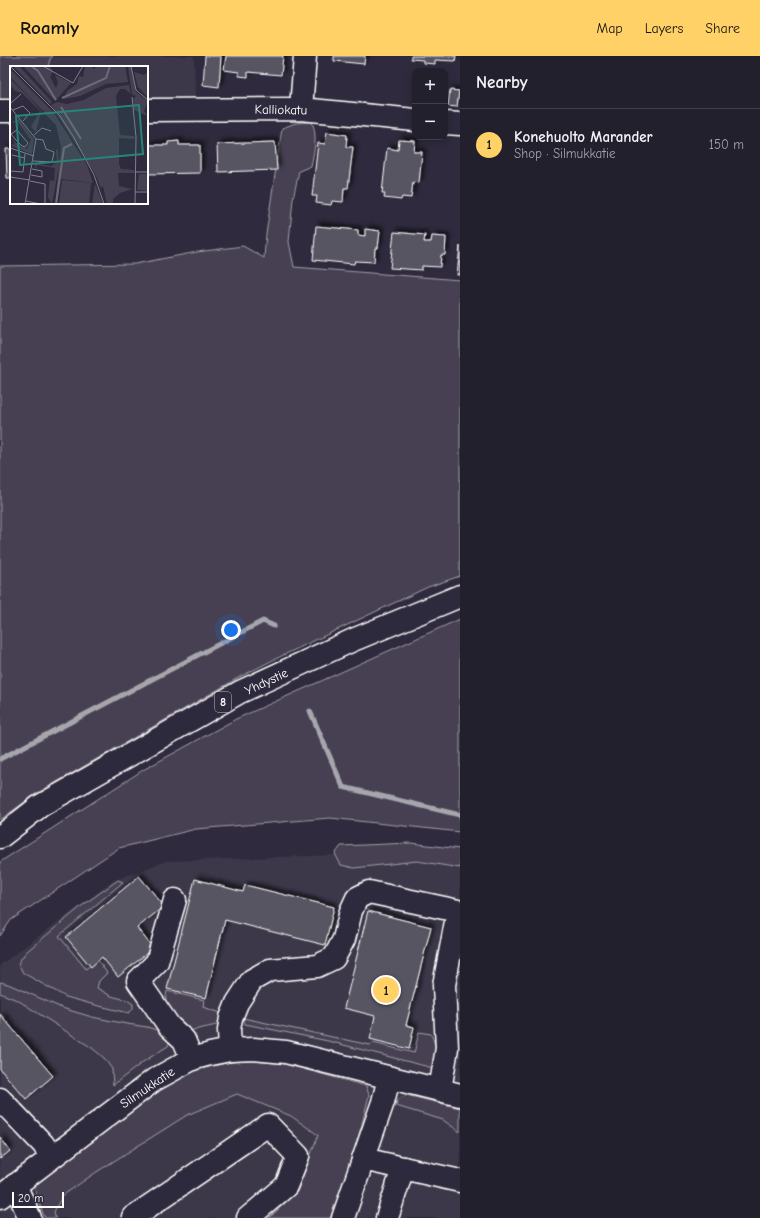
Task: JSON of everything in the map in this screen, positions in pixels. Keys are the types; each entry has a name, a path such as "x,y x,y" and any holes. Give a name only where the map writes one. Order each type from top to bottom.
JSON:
{"main road":[{"path":"301,109 305,56"},
{"name":"Kalliokatu","path":"148,110 301,109 412,120"},
{"path":"448,123 460,124"},
{"name":"Yhdystie","path":"0,836 40,806 240,692 353,640 460,596"},
{"path":"230,1050 229,1030 231,1018 237,1003 252,980 270,970 317,966 334,958 344,939 351,911 357,898 369,892 458,911 444,985 450,1093"},
{"path":"175,900 157,962 138,982 168,1026 184,1040 192,1059"},
{"name":"Silmukkatie","path":"7,1191 154,1080 192,1059 230,1050 253,1049 286,1052 450,1093"},
{"path":"343,1218 383,1102 389,1078"},
{"path":"0,1099 43,1144 52,1157"},
{"path":"134,1218 133,1217 268,1125 298,1156 286,1186 248,1218"},
{"path":"363,1159 460,1181"},
{"path":"387,1218 403,1168"},
{"path":"7,1191 30,1218"}],"shaded area":[{"path":"0,56 53,56 50,59 48,66 10,66 10,103 0,103"},
{"path":"50,56 194,56 195,99 148,100 148,66 50,66"},
{"path":"312,122 315,138 311,166 299,171 293,199 289,242 294,267 460,280 460,576 428,587 238,678 34,795 0,820 0,266 135,264 197,252 243,246 264,258 266,234 282,128 296,123"},
{"path":"460,619 460,832 330,818 196,829 119,848 11,920 0,936 0,862 143,770 236,719"},
{"path":"411,843 460,849 460,868 417,861 354,868 341,865 335,854 341,846"},
{"path":"364,854 460,868 460,1218 0,1218 0,965 113,881 166,861"},
{"path":"118,880 123,882 59,936 86,969 97,959 107,973 99,981 97,988 111,996 127,1000 133,1004 133,1009 129,1013 66,997 23,973 18,963 26,952 83,905"},
{"path":"0,982 8,984 62,1008 92,1017 147,1027 160,1031 170,1041 168,1046 143,1062 113,1085 112,1069 104,1058 92,1048 19,1001 0,993"},
{"path":"167,991 204,1000 203,1007 221,1013 217,1025 192,1030 185,1027 168,1010 166,1005"},
{"path":"243,1018 370,1045 373,1043 414,1053 419,1032 431,1034 435,1051 433,1068 328,1041 245,1024"},
{"path":"253,1061 285,1064 366,1086 369,1095 362,1124 342,1194 330,1218 269,1218 297,1192 318,1135 291,1116 237,1094 187,1115 95,1173 62,1196 54,1212 56,1218 45,1218 38,1201 35,1188 40,1179 159,1088 196,1070 231,1062"},
{"path":"406,1095 460,1108 460,1132 443,1120 396,1106 397,1100"}],"building":[{"path":"205,56 221,56 219,87 203,85"},
{"path":"226,56 283,56 281,75 248,72 248,77 239,76 239,72 224,70"},
{"path":"334,56 365,56 364,64 334,61"},
{"path":"411,56 456,56 455,61 435,60 435,64 423,63 423,60 411,59"},
{"path":"450,90 459,91 457,107 448,106"},
{"path":"327,132 347,135 346,147 353,147 348,188 344,188 343,202 332,201 331,205 316,203 317,196 312,196 318,143 325,144"},
{"path":"399,140 415,141 414,152 422,152 419,183 413,182 411,198 402,197 401,200 384,198 385,193 382,193 387,148 398,150"},
{"path":"179,141 179,145 200,145 200,173 148,174 148,145 168,145 168,142"},
{"path":"275,142 277,170 218,172 217,144"},
{"path":"6,149 10,149 10,178 7,178"},
{"path":"316,226 358,230 358,235 365,236 365,229 380,231 378,248 375,248 374,262 355,261 354,264 313,260"},
{"path":"394,232 425,235 424,242 431,242 432,236 446,237 445,255 441,255 440,267 422,266 422,270 390,268"},
{"path":"460,246 460,275 457,275"},
{"path":"139,876 164,906 137,928 153,948 118,977 102,957 91,967 66,937"},
{"path":"195,879 243,892 245,885 334,907 325,945 225,920 206,998 167,989"},
{"path":"368,911 431,927 406,1025 414,1027 409,1049 370,1039 375,1016 344,1008"},
{"path":"0,1014 53,1076 26,1099 0,1069"},
{"path":"0,1137 10,1151 0,1159"}],"waterway":[{"path":"0,759 263,621 274,626"},
{"path":"310,711 343,787 460,815"}],"place":[{"name":"Konehuolto Marander","path":"386,990"}]}
